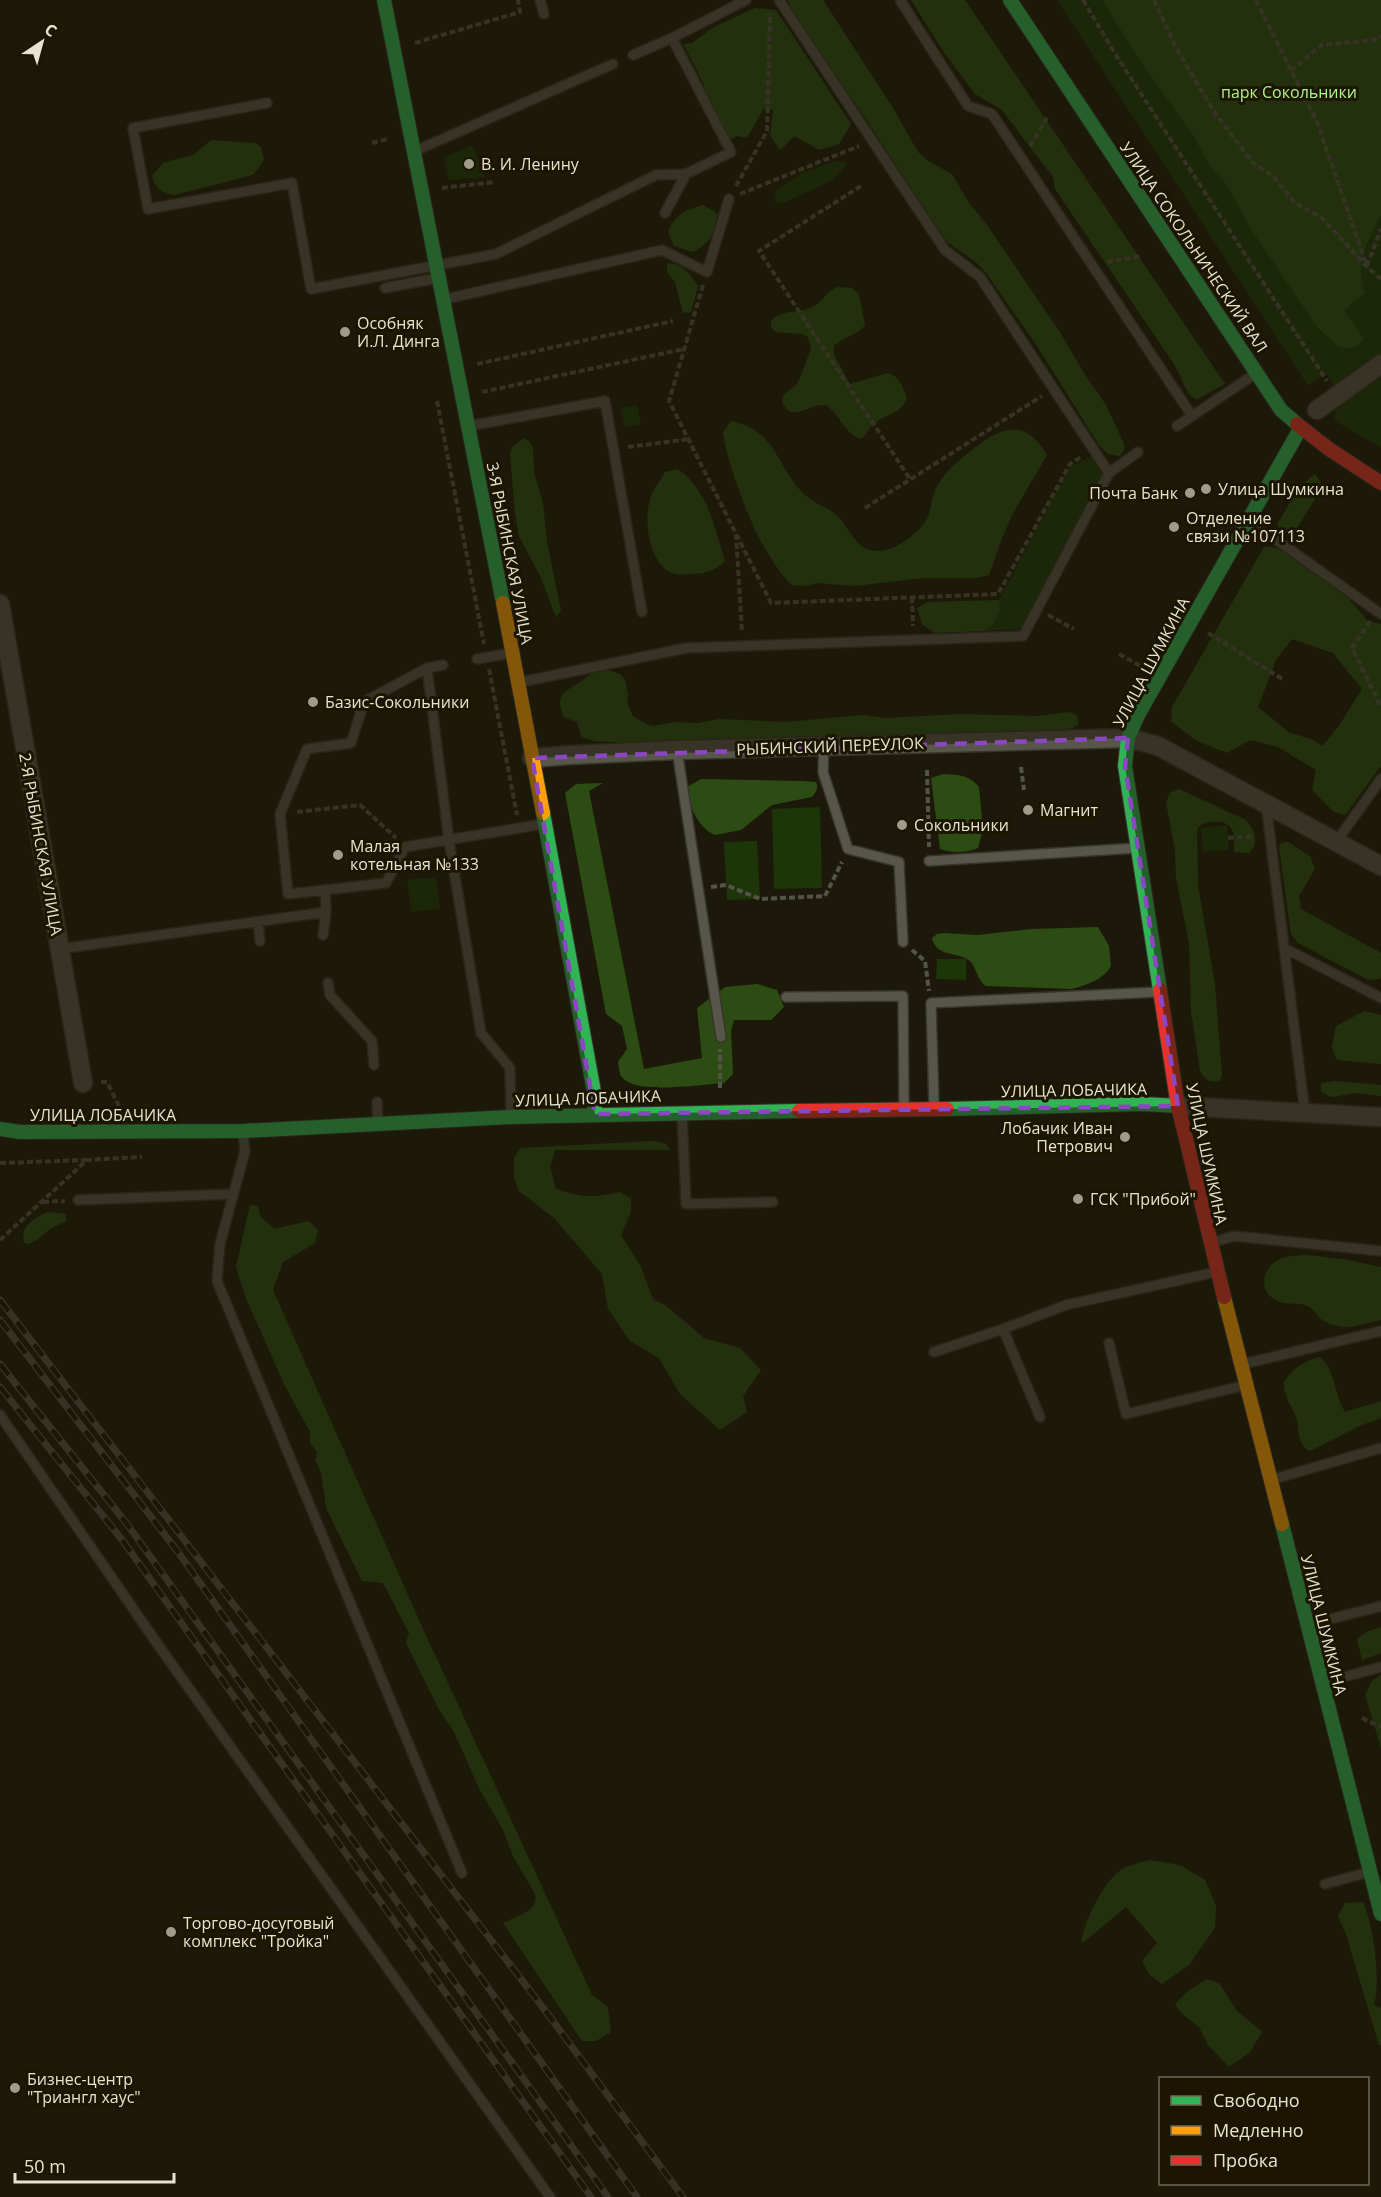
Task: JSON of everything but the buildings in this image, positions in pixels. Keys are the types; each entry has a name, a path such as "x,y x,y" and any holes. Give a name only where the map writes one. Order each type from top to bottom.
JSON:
{"street":[{"name":"3-Я РЫБИНСКАЯ УЛИЦА","path":"384,0 519,683 543,824 594,1092 595,1114"},
{"name":"УЛИЦА СОКОЛЬНИЧЕСКИЙ ВАЛ","path":"1010,0 1281,410 1300,429 1328,451 1381,483"},
{"path":"1317,410 1381,364"},
{"name":"УЛИЦА ШУМКИНА","path":"1300,429 1138,715 1128,738 1125,766 1178,1106 1210,1243 1307,1625 1375,1870 1381,1914"},
{"name":"2-Я РЫБИНСКАЯ УЛИЦА","path":"0,604 83,1083"},
{"name":"РЫБИНСКИЙ ПЕРЕУЛОК","path":"532,758 570,754 677,750 1128,738 1158,746 1381,866"},
{"name":"УЛИЦА ЛОБАЧИКА","path":"0,1129 20,1131 243,1131 595,1114 1142,1104 1178,1106"},
{"path":"1178,1106 1381,1117"}],"lane":[{"path":"540,0 544,14"},
{"path":"633,55 746,0"},
{"path":"779,0 945,250 980,277 1109,473"},
{"path":"900,0 968,105 992,114 1192,416"},
{"path":"385,288 496,254 656,175 686,174 730,152 672,38"},
{"path":"415,152 613,64"},
{"path":"267,103 133,128 148,209 291,183 311,289 438,272"},
{"path":"665,213 686,174"},
{"path":"443,299 662,250 707,273 729,199"},
{"path":"1177,426 1257,373"},
{"path":"468,426 605,401 642,612"},
{"path":"1300,429 1317,410"},
{"path":"519,683 686,648 1023,636 1109,473 1138,452"},
{"path":"1248,520 1379,612"},
{"path":"482,658 513,653"},
{"path":"443,665 427,668 364,702 351,743 307,749 280,814 288,894 386,884 405,847 543,824"},
{"path":"427,668 449,841 481,1033 510,1068 511,1117"},
{"path":"824,747 823,772 848,849 899,862 903,942"},
{"path":"677,750 721,1037"},
{"path":"1336,842 1381,779"},
{"path":"1266,804 1305,1113"},
{"path":"929,861 1137,848"},
{"path":"323,935 326,912 325,890"},
{"path":"59,949 326,912"},
{"path":"258,922 260,941"},
{"path":"1284,948 1381,998"},
{"path":"328,983 330,995 372,1041 374,1065"},
{"path":"934,1109 931,1003 1159,992"},
{"path":"786,997 903,996 904,1109"},
{"path":"377,1102 378,1125"},
{"path":"682,1112 686,1204 773,1202"},
{"path":"243,1131 245,1151 220,1244 217,1281 462,1873"},
{"path":"78,1200 233,1194"},
{"path":"1210,1243 1234,1236 1381,1251"},
{"path":"934,1352 1066,1305 1218,1272"},
{"path":"1003,1329 1041,1417"},
{"path":"1241,1365 1381,1331"},
{"path":"1109,1343 1126,1414 1247,1385"},
{"path":"0,1415 160,1647 550,2197"},
{"path":"1270,1480 1381,1448"},
{"path":"1307,1625 1381,1606"},
{"path":"1322,1683 1381,1667"},
{"path":"1325,1884 1375,1870"}],"path":[{"path":"414,43 520,12 518,0"},
{"path":"1083,0 1114,52 1337,396"},
{"path":"1154,0 1176,48 1215,113 1252,162 1274,177 1294,202 1322,219 1381,279"},
{"path":"1256,0 1317,122 1367,267"},
{"path":"729,199 767,131 770,12"},
{"path":"1291,71 1322,45 1374,40 1381,36"},
{"path":"1022,159 1048,116"},
{"path":"385,128 389,150"},
{"path":"372,142 387,140"},
{"path":"729,199 873,140"},
{"path":"441,189 495,182"},
{"path":"861,186 759,251 910,479"},
{"path":"1367,267 1381,229"},
{"path":"1092,265 1141,256"},
{"path":"707,273 669,401 771,603 998,594 1070,464 1093,450"},
{"path":"476,364 673,321"},
{"path":"482,392 684,349"},
{"path":"437,398 482,658 520,828"},
{"path":"865,508 1039,398"},
{"path":"638,446 690,439"},
{"path":"735,531 743,646"},
{"path":"912,597 914,640"},
{"path":"1037,609 1074,629"},
{"path":"1379,612 1352,648 1381,707"},
{"path":"1207,633 1284,680"},
{"path":"1022,767 1024,790"},
{"path":"927,770 929,861"},
{"path":"280,814 360,805 405,847"},
{"path":"1228,838 1259,836"},
{"path":"726,885 760,898 825,896 848,849"},
{"path":"903,942 925,962 931,1003"},
{"path":"720,1088 721,1037"},
{"path":"0,1163 145,1156"},
{"path":"0,1240 87,1160"},
{"path":"42,1202 78,1200"},
{"path":"1362,1718 1381,1727"}],"highlighted area":[{"path":"1128,738 1125,766 1178,1106 595,1114 532,758"}],"green space":[{"path":"788,0 823,0 893,108 918,152 928,161 952,174 969,203 987,225 1059,331 1106,405 1124,444 1124,450 1120,456 1108,454 1099,445 1039,349 987,274 977,263 941,235 866,119 795,17"},
{"path":"911,0 965,0 1225,384 1196,400 1188,393 1174,364 1055,189 1053,177 1002,110 975,94 943,51"},
{"name":"парк Сокольники","path":"1057,0 1381,0 1381,448 1337,422 1334,417 1336,410 1346,402 1326,374 1308,386"},
{"name":"парк Сокольники","path":"1102,0 1381,0 1381,215 1364,253 1361,273 1365,293 1344,310 1364,339 1360,344 1351,348 1339,347 1317,327 1251,229 1227,185 1210,166 1193,135 1145,68"},
{"path":"755,8 776,10 851,124 839,144 820,150 794,136 780,150 770,135 773,110 764,108 747,138 737,136 729,140 724,133 698,72 683,44 692,43 714,27"},
{"path":"211,140 255,143 261,147 264,160 254,174 249,176 174,195 157,187 152,176 163,163 193,155"},
{"path":"472,145 485,177 449,180 444,158"},
{"path":"835,161 848,163 833,180 783,203 777,204 774,200 776,191 804,172"},
{"path":"703,205 718,214 708,241 693,252 674,246 668,232 674,221 686,211"},
{"path":"667,263 682,267 698,286 691,312 683,313 675,282 667,272"},
{"path":"839,287 852,288 859,294 865,325 858,332 834,346 834,355 850,384 888,373 898,380 907,399 901,408 873,425 862,439 851,433 826,405 797,412 791,412 786,408 782,399 798,383 811,349 808,337 802,334 776,332 771,327 771,321 775,317 812,307 831,290"},
{"path":"637,405 641,424 625,427 621,408"},
{"path":"731,421 758,433 767,441 787,473 805,495 835,514 855,540 865,548 879,551 892,548 905,541 921,527 927,518 934,492 943,476 962,458 994,435 1004,431 1022,431 1039,443 1047,455 1013,513 989,575 976,578 922,578 855,586 817,583 805,586 791,585 765,549 741,496 728,457 723,432"},
{"path":"524,438 530,442 533,449 534,473 543,503 547,542 561,611 556,617 540,576 519,536 515,514 510,454 512,447"},
{"path":"1091,456 1103,475 1021,629 984,631 996,617 999,600 1069,468"},
{"path":"678,469 697,488 704,499 725,561 705,573 677,574 664,568 654,553 648,534 651,496 665,472"},
{"path":"1315,474 1323,486 1292,536 1283,533 1277,525 1299,487"},
{"path":"1264,547 1283,551 1348,598 1368,621 1381,624 1381,766 1345,815 1334,812 1312,790 1316,770 1278,747 1250,740 1227,753 1195,740 1171,721 1172,707","holes":["1292,639 1333,653 1362,689 1323,746 1311,739 1290,733 1258,707 1276,660"]},
{"path":"999,600 1000,608 997,617 992,626 984,631 935,633 922,624 917,608 927,602"},
{"path":"605,669 620,674 625,680 627,703 633,716 653,726 720,719 786,722 863,715 885,718 961,714 1038,716 1070,712 1077,716 1079,724 1073,728 1043,732 906,739 854,735 824,739 640,746 621,742 593,741 581,736 577,722 564,717 560,703 567,690 598,670"},
{"path":"943,774 967,777 979,787 983,829 978,848 959,852 940,849 931,778"},
{"path":"701,779 816,782 817,788 812,797 772,805 741,830 715,835 699,821 689,800 689,786"},
{"path":"603,783 589,791 644,1069 702,1058 697,1008 725,987 757,984 777,990 784,1007 771,1020 734,1020 731,1031 733,1074 724,1083 670,1087 639,1086 628,1082 620,1075 618,1062 627,1049 622,1026 606,1014 565,793 576,784"},
{"path":"1179,789 1246,820 1255,836 1254,845 1249,853 1234,852 1234,834 1227,824 1207,823 1198,827 1197,832 1198,885 1215,985 1222,1076 1217,1081 1208,1080 1200,1071 1191,1011 1189,943 1176,878 1175,851 1166,802 1170,793"},
{"path":"820,807 822,888 774,889 772,809"},
{"path":"1227,825 1229,850 1203,852 1201,828"},
{"path":"757,841 760,899 727,900 724,842"},
{"path":"1288,842 1310,856 1315,869 1299,896 1301,909 1381,953 1381,977 1379,979 1368,980 1298,943 1291,934 1279,847 1281,843"},
{"path":"436,877 440,909 411,912 407,880"},
{"path":"1098,927 1109,946 1111,966 1099,978 1072,989 986,986 970,961 941,951 932,938 944,933 977,935 1031,929"},
{"path":"937,959 966,959 966,980 936,979"},
{"path":"1364,1011 1381,1015 1381,1064 1337,1060 1332,1047 1336,1026"},
{"path":"1335,1081 1381,1085 1381,1096 1355,1093 1332,1097 1321,1092 1321,1083"},
{"path":"653,1141 666,1144 670,1150 555,1150 550,1167 556,1189 588,1196 620,1192 631,1198 631,1212 621,1235 641,1267 653,1299 665,1305 704,1338 740,1348 761,1370 743,1396 747,1412 720,1430 680,1394 659,1358 630,1341 608,1309 602,1274 554,1218 519,1191 514,1178 514,1158 520,1148"},
{"path":"250,1205 258,1206 260,1216 274,1229 309,1221 318,1230 315,1243 283,1262 273,1290 419,1620 592,1995 608,2007 611,2032 596,2041 582,2041 503,1923 530,1909 534,1905 535,1894 513,1856 503,1830 479,1788 454,1732 438,1708 406,1643 409,1633 383,1583 362,1581 326,1508 321,1472 315,1460 317,1453 310,1442 310,1432 284,1384 245,1296 236,1267"},
{"path":"48,1212 66,1214 66,1221 50,1229 38,1239 28,1244 24,1243 26,1227"},
{"path":"1308,1255 1381,1267 1381,1320 1344,1327 1322,1320 1308,1306 1274,1299 1264,1283 1270,1267 1274,1262 1283,1258"},
{"path":"1319,1357 1329,1368 1345,1412 1381,1401 1381,1418 1359,1426 1310,1451 1300,1440 1296,1417 1286,1396 1284,1382 1299,1366"},
{"path":"1381,1627 1381,1653 1362,1660 1357,1639 1366,1632"},
{"path":"1381,1675 1381,1748 1365,1695 1372,1681"},
{"path":"1149,1860 1180,1865 1205,1880 1216,1906 1215,1928 1189,1965 1162,1984 1150,1975 1142,1961 1157,1943 1126,1907 1081,1944 1094,1905 1105,1886 1118,1872"},
{"path":"1363,1902 1375,1954 1377,1982 1374,2005 1381,2008 1381,2045 1379,2045 1346,1934 1338,1916 1345,1903"},
{"path":"1206,1979 1219,1983 1237,2011 1262,2032 1250,2052 1229,2067 1208,2045 1199,2027 1182,2014 1175,2004 1187,1992"}],"railway":[{"path":"0,1300 544,2009 683,2197"},
{"path":"0,1320 178,1552 637,2197"},
{"path":"0,1364 127,1524 608,2197"},
{"path":"0,1387 123,1541 591,2197"}],"traffic: fast":[{"path":"384,0 503,603"},
{"path":"1010,0 1281,410 1297,424"},
{"path":"1160,990 1125,766 1128,738 1138,715 1300,429"},
{"path":"543,813 594,1092 595,1114"},
{"path":"947,1109 1142,1104 1178,1106"},
{"path":"0,1129 20,1132 243,1131 511,1117 799,1111"},
{"path":"1282,1524 1381,1914"}],"traffic: slow":[{"path":"503,603 543,813"},
{"path":"1224,1297 1282,1524"}],"traffic: jam":[{"path":"1297,424 1329,449 1381,483"},
{"path":"1160,990 1178,1106 1224,1297"},
{"path":"799,1111 947,1109"}],"place":[{"name":"В. И. Ленину","path":"469,164"},
{"name":"Особняк И.Л. Динга","path":"345,332"},
{"name":"Улица Шумкина","path":"1206,489"},
{"name":"Почта Банк","path":"1190,493"},
{"name":"Отделение связи №107113","path":"1174,527"},
{"name":"Базис-Сокольники","path":"313,702"},
{"name":"Магнит","path":"1028,810"},
{"name":"Сокольники","path":"902,825"},
{"name":"Малая котельная №133","path":"338,855"},
{"name":"Лобачик Иван Петрович","path":"1125,1137"},
{"name":"ГСК \"Прибой\"","path":"1078,1199"},
{"name":"Торгово-досуговый комплекс \"Тройка\"","path":"171,1932"},
{"name":"Бизнес-центр \"Триангл хаус\"","path":"15,2088"}]}
